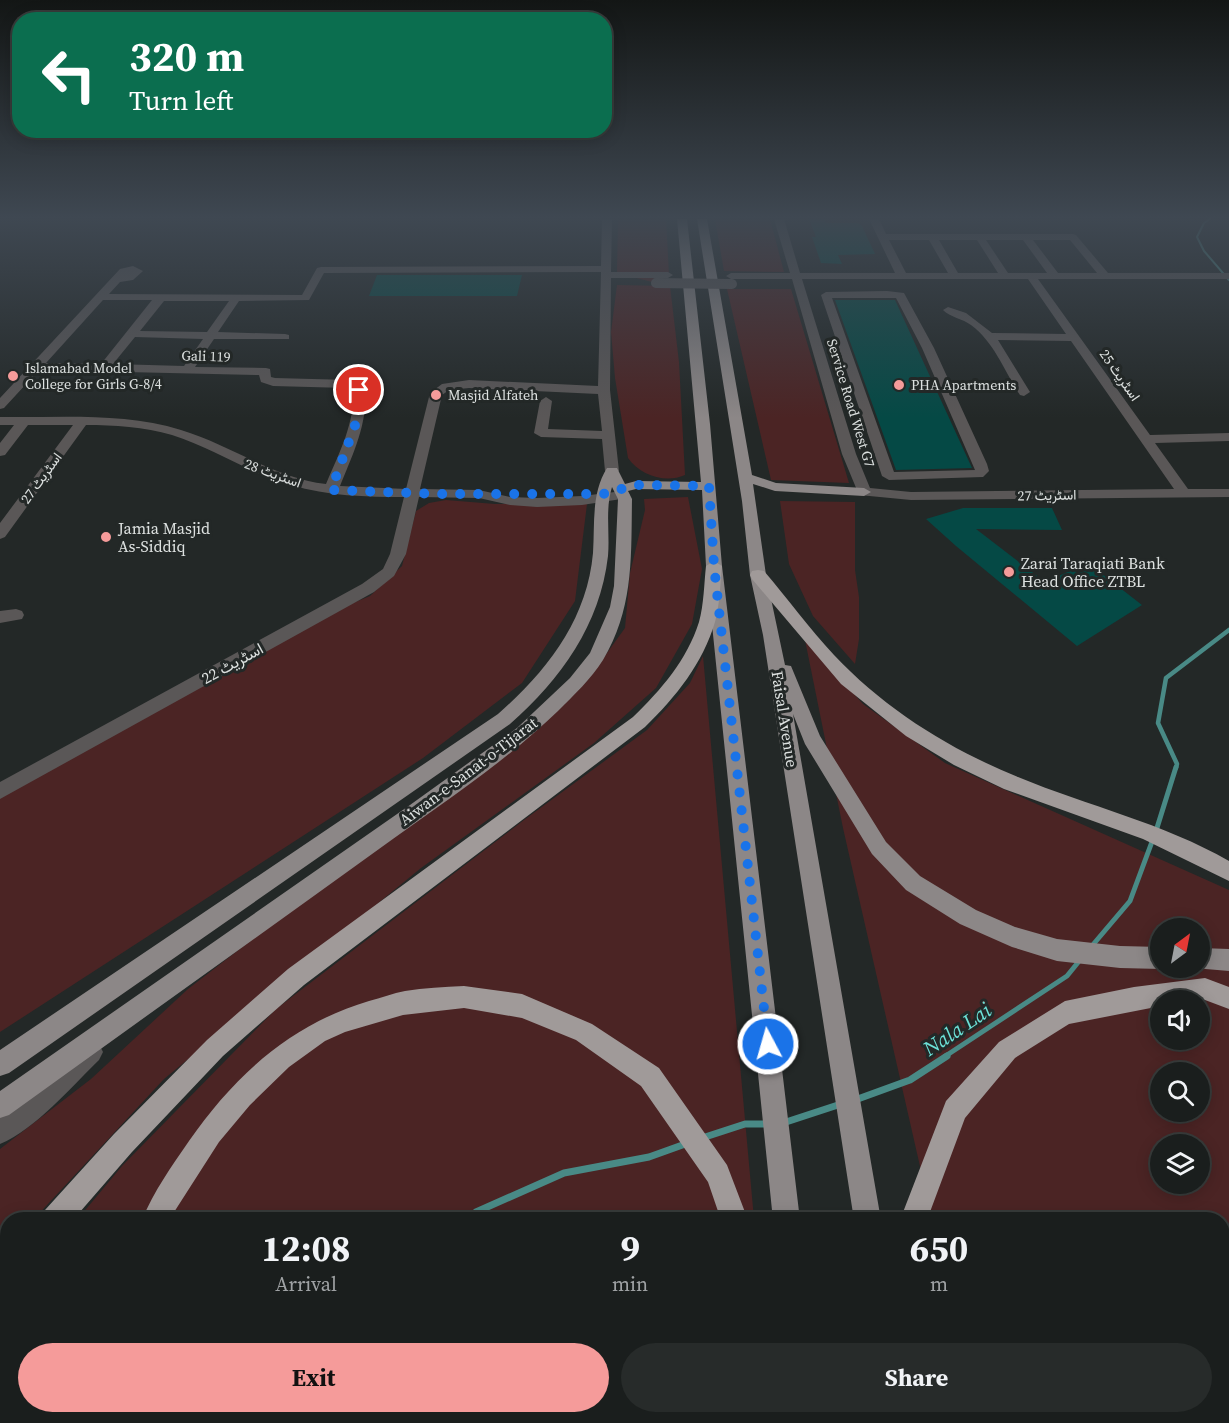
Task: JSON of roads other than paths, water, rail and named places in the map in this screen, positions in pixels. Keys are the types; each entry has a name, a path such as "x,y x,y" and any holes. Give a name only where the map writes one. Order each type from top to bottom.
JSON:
{"highway":[{"path":"63,1212 123,1143 215,1048 296,977 630,729 667,695 690,662 707,622 714,566"},
{"path":"758,575 829,660 896,722 949,754 1050,799 1167,839 1229,872"},
{"path":"916,1212 955,1110 1007,1050 1065,1013 1134,998 1205,988 1229,998"},
{"path":"159,1212 165,1199 210,1133 241,1096 280,1058 317,1033 342,1021 404,1003 464,997 522,1006 584,1032 650,1077 718,1174 732,1212"}],"main road":[{"path":"689,285 709,486 714,566 786,1212"},
{"name":"Faisal Avenue","path":"713,285 749,501 758,575 771,635 867,1212"},
{"name":"Aiwan-e-Sanat-o-Tijarat","path":"0,1064 485,732 532,696 578,635 597,578 601,543 612,494 612,471"},
{"path":"745,477 775,487 864,492"},
{"path":"612,494 636,485 709,486"},
{"path":"749,501 760,494 772,491 864,492"},
{"name":"Aiwan-e-Sanat-o-Tijarat","path":"0,1106 159,991 427,804 523,733 576,683 596,657 618,607 622,586 624,543 612,494"},
{"path":"601,543 624,543"},
{"path":"771,635 812,739 879,848 913,883 968,917 1012,937 1057,950 1150,958"},
{"path":"1205,988 1229,988"}],"street":[{"path":"0,405 111,285"},
{"path":"100,297 306,298 313,285"},
{"path":"606,285 604,390 612,471"},
{"name":"Service Road West G7","path":"798,285 849,454 864,492"},
{"path":"831,285 859,289 900,296 932,359 982,471 974,476 889,476 826,295 859,289 929,285"},
{"name":"اسٹریٹ 25","path":"1038,285 1183,492"},
{"path":"105,368 160,298"},
{"path":"187,370 236,298"},
{"path":"948,310 973,319 990,336 1024,392"},
{"path":"133,334 285,337"},
{"path":"990,336 1076,338"},
{"name":"Gali 119","path":"37,366 266,372 265,379 273,381 342,382 356,387 360,395 357,420 331,490"},
{"name":"اسٹریٹ 22","path":"0,791 368,588 389,572 398,554 436,393 446,387 469,384 604,390"},
{"path":"546,401 541,433 608,435"},
{"name":"اسٹریٹ 28","path":"0,421 122,423 162,428 191,437 237,459 297,483 331,490 481,494 509,501 612,494"},
{"path":"0,452 24,421"},
{"name":"اسٹریٹ 27","path":"0,534 81,422"},
{"path":"1147,439 1229,437"},
{"path":"935,476 945,496"},
{"name":"اسٹریٹ 27","path":"864,492 945,496 1229,493"},
{"path":"0,1131 29,1109 159,991"}],"waterway":[{"name":"Nala Lai","path":"1176,768 1177,764 1158,723 1166,678 1229,630"},
{"name":"Nala Lai","path":"1156,831 1176,767"},
{"name":"Nala Lai","path":"1091,947 1130,901 1153,839"},
{"name":"Nala Lai","path":"944,1057 1067,976 1080,960"},
{"name":"Nala Lai","path":"855,1100 910,1080 947,1056"},
{"name":"Nala Lai","path":"783,1123 841,1104"},
{"name":"Nala Lai","path":"702,1138 745,1124 769,1124"},
{"name":"Nala Lai","path":"476,1212 564,1173 649,1157 688,1143"}],"place":[{"name":"Islamabad Model College for Girls G-8/4","path":"13,376"},
{"name":"PHA Apartments","path":"899,385"},
{"name":"Masjid Alfateh","path":"436,395"},
{"name":"Jamia Masjid As-Siddiq","path":"106,537"},
{"name":"Zarai Taraqiati Bank Head Office ZTBL","path":"1009,572"}]}
